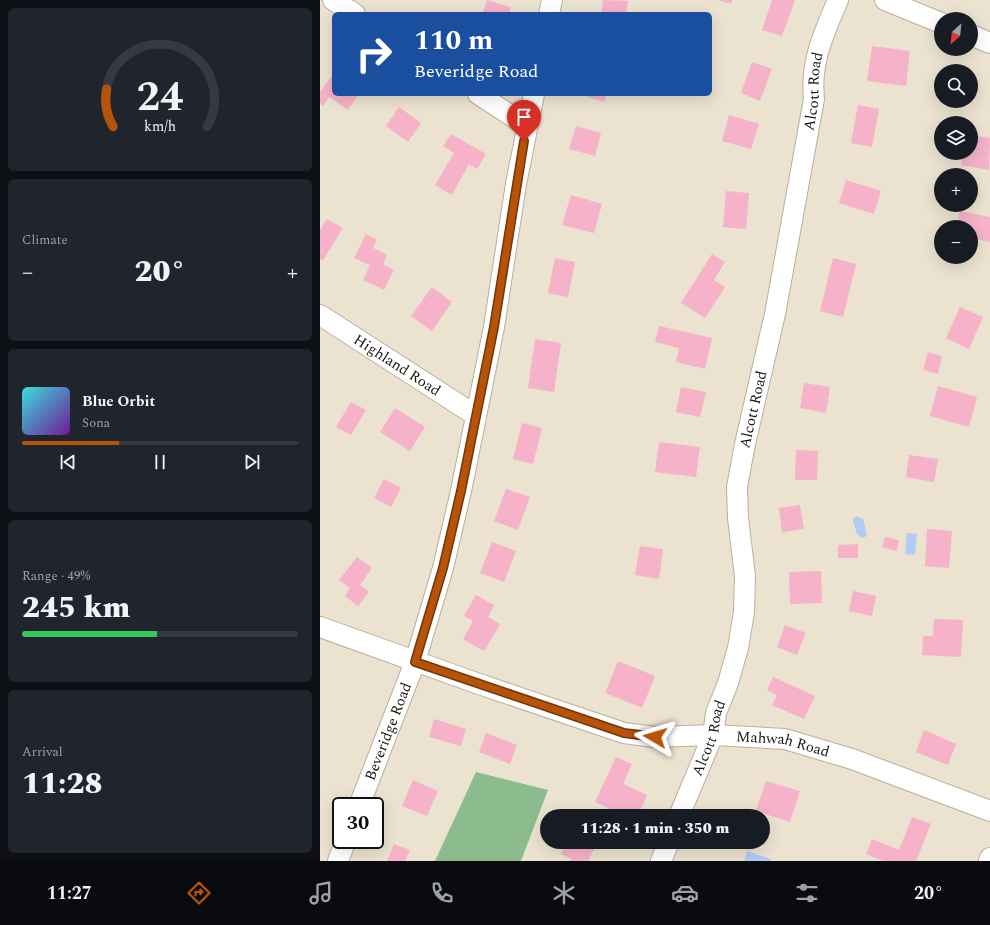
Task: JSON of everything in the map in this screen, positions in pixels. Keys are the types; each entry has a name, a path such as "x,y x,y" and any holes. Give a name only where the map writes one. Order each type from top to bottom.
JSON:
{"street":[{"path":"333,0 352,12"},
{"path":"549,12 552,0"},
{"name":"Alcott Road","path":"683,809 713,735 716,713 728,683 738,648 744,612 745,576 738,518 737,488 745,444 777,307 814,99 814,68 818,47 838,0"},
{"path":"885,0 934,20"},
{"path":"978,38 990,43"},
{"path":"481,96 527,126"},
{"name":"Beveridge Road","path":"363,797 415,662 445,560 461,491 475,415 494,327 516,184 534,96"},
{"name":"Highland Road","path":"320,315 475,415"},
{"name":"Mahwah Road","path":"320,627 415,662 624,733 655,737 713,735 785,739 852,759 990,811"},
{"path":"338,861 343,849"},
{"path":"661,861 666,849"}],"green space":[{"path":"476,772 548,790 521,861 435,861"}],"water":[{"path":"856,516 863,519 867,534 865,537 862,538 857,534 853,520"},
{"path":"907,533 917,534 915,555 905,554"},
{"path":"747,851 771,859 771,861 744,861"}],"building":[{"path":"487,0 511,7 510,12 483,12"},
{"path":"603,0 628,1 626,12 601,12"},
{"path":"718,0 732,0 731,4"},
{"path":"772,0 795,0 782,36 762,30"},
{"path":"872,46 910,51 906,86 867,81"},
{"path":"752,62 772,69 760,101 741,93"},
{"path":"332,76 332,96 358,96 348,110 329,97 323,106 320,103 320,92"},
{"path":"587,96 606,96 604,102"},
{"path":"858,105 879,109 872,147 851,143"},
{"path":"399,107 421,123 408,142 386,126"},
{"path":"729,115 759,124 751,149 722,141"},
{"path":"576,126 601,133 595,156 569,149"},
{"path":"451,134 486,154 477,169 469,164 452,195 435,185 454,153 443,146"},
{"path":"978,136 990,138 989,170 961,165 962,160 978,160"},
{"path":"846,180 881,191 874,214 839,203"},
{"path":"726,191 749,193 746,229 723,227"},
{"path":"571,195 602,204 594,233 562,225"},
{"path":"960,212 990,217 990,242 978,239 978,220 958,220"},
{"path":"327,219 343,228 323,260 320,259 320,230"},
{"path":"366,234 377,240 373,248 387,255 383,264 394,270 384,290 363,280 370,265 354,258"},
{"path":"712,254 725,262 714,280 725,287 705,318 681,303"},
{"path":"555,258 575,262 568,297 548,293"},
{"path":"833,258 856,264 843,317 820,311"},
{"path":"432,287 452,302 432,331 411,316"},
{"path":"960,307 983,317 969,349 946,338"},
{"path":"659,326 712,338 705,369 676,362 679,348 655,342"},
{"path":"535,339 561,343 554,392 528,388"},
{"path":"928,352 942,356 938,374 923,370"},
{"path":"804,383 830,387 826,413 800,408"},
{"path":"938,386 977,397 969,427 930,416"},
{"path":"681,387 706,392 700,417 676,412"},
{"path":"351,402 366,410 351,435 336,427"},
{"path":"395,408 425,427 410,451 380,432"},
{"path":"522,423 542,428 533,464 513,459"},
{"path":"659,442 700,447 696,477 655,472"},
{"path":"796,450 818,451 817,480 795,480"},
{"path":"909,455 938,459 934,482 906,477"},
{"path":"384,479 401,488 391,507 374,498"},
{"path":"506,489 530,497 518,530 494,521"},
{"path":"800,505 804,529 782,532 779,508"},
{"path":"927,529 952,531 949,568 925,566"},
{"path":"885,537 899,540 897,551 882,547"},
{"path":"492,542 516,551 504,582 480,573"},
{"path":"858,544 858,558 838,558 838,545"},
{"path":"640,546 663,549 659,579 635,575"},
{"path":"357,557 372,568 360,585 369,592 358,606 345,596 350,588 339,580"},
{"path":"821,571 822,603 790,604 789,572"},
{"path":"853,591 876,596 872,616 849,611"},
{"path":"476,595 494,605 488,617 500,624 484,651 463,639 473,621 464,616"},
{"path":"934,619 963,620 961,657 922,655 923,636 933,636"},
{"path":"785,625 806,633 797,655 777,647"},
{"path":"618,661 655,676 642,708 605,693"},
{"path":"773,677 815,696 804,719 772,705 777,695 767,690"},
{"path":"434,719 466,729 461,746 429,737"},
{"path":"924,730 956,744 948,765 916,752"},
{"path":"486,733 517,745 510,764 479,752"},
{"path":"616,757 632,764 623,784 647,795 641,809 610,809 595,802"},
{"path":"413,780 438,791 427,816 402,806"},
{"path":"766,781 800,791 790,822 770,816 770,809 757,809"},
{"path":"912,817 931,824 916,861 883,861 866,854 872,839 899,850"},
{"path":"394,844 410,850 405,861 387,861"},
{"path":"564,849 594,849 588,861 571,861 571,859 561,854"}],"route":[{"path":"524,141 494,327 475,415 461,491 443,568 415,662 624,733 655,737"}]}
